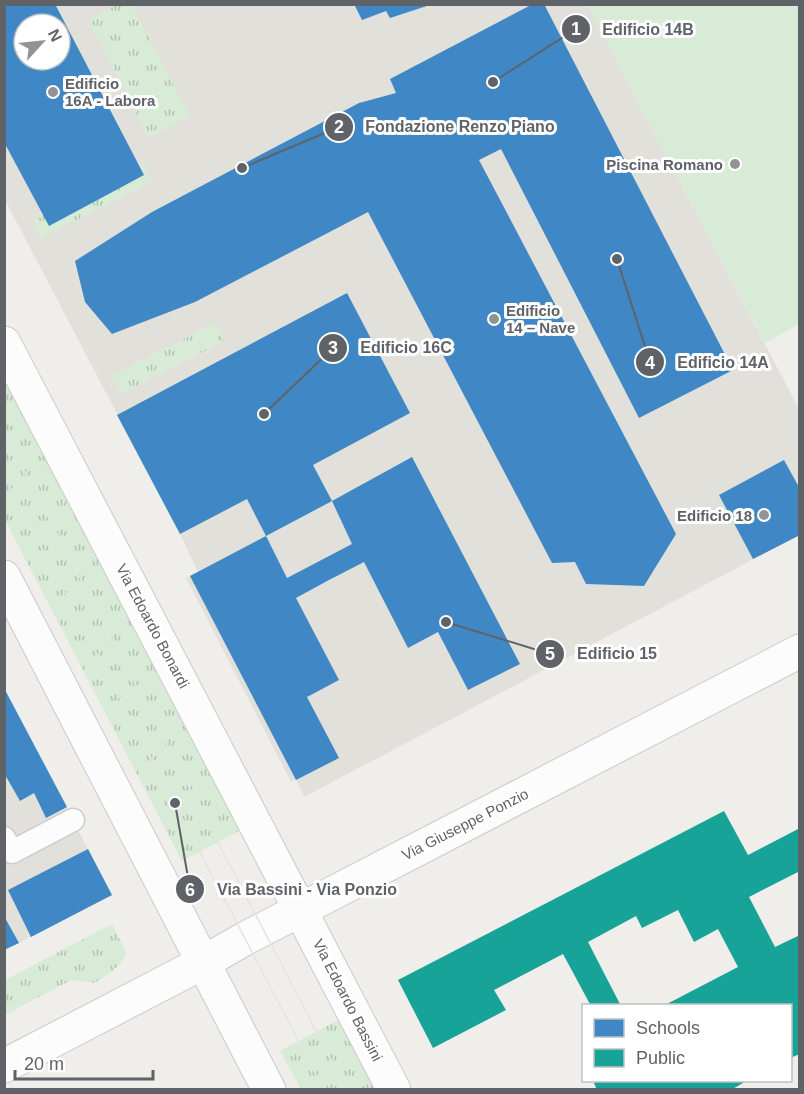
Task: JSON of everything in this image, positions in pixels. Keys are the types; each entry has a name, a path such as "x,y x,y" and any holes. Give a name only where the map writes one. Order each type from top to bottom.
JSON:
{"street":[{"name":"Via Edoardo Bonardi","path":"4,343 301,909"},
{"path":"4,577 269,1089"},
{"name":"Via Giuseppe Ponzio","path":"4,1066 301,909 800,651"},
{"name":"Via Edoardo Bassini","path":"301,909 394,1089"}],"lane":[{"path":"4,838 12,852 73,820"}],"shaded area":[{"path":"4,5 587,5 799,409 799,535 304,797 296,780 291,782 186,578 198,572 5,200"},
{"path":"4,688 112,895 5,950 4,950"}],"green space":[{"path":"117,5 132,5 190,116 149,138 88,19"},
{"name":"Piscina Romano","path":"587,5 799,5 799,324 765,343"},
{"path":"143,164 152,182 41,238 33,221"},
{"path":"215,323 224,341 121,394 111,376"},
{"path":"4,376 241,830 182,861 5,520"},
{"path":"112,924 127,954 119,965 95,983 71,980 5,1015 5,980"},
{"path":"340,1019 376,1089 301,1089 280,1051"}],"building: Schools":[{"path":"4,4 55,4 59,12 12,12 12,72 72,72 72,37 144,175 49,226 4,142"},
{"path":"354,4 430,5 390,18 386,11 362,20"},
{"name":"Edificio 14 – Nave","path":"533,4 544,4 733,370 639,418 501,149 479,160 676,534 644,586 586,584 575,562 552,563 368,212 195,302 112,334 85,302 75,261 152,212 359,103 396,93 390,79"},
{"path":"347,293 410,413 313,465 332,501 266,536 247,499 180,534 117,415"},
{"path":"412,457 520,664 468,690 438,632 408,648 364,562 329,580 296,598 339,680 307,697 339,758 296,780 190,576 266,536 287,578 352,544 332,501"},
{"name":"Edificio 18","path":"784,460 800,489 800,535 753,559 719,495"},
{"path":"4,688 67,807 46,818 34,793 20,801 4,773"},
{"path":"88,849 112,895 31,937 8,890"},
{"path":"4,916 19,943 4,950"}],"building: Public":[{"path":"724,811 748,855 800,828 800,871 749,897 775,947 800,935 800,1054 792,1057 792,1004 667,1004 738,967 718,929 694,942 678,910 642,928 636,916 588,942 620,1004 590,1004 563,954 494,990 506,1010 433,1048 398,980"},
{"path":"745,1082 731,1090 597,1090 594,1083"}],"tram line":[{"path":"4,432 347,1090"},
{"path":"4,476 324,1090"}],"place":[{"name":"Edificio 14B","path":"493,82"},
{"name":"Edificio 16A - Labora","path":"53,92"},
{"name":"Piscina Romano","path":"735,164"},
{"name":"Fondazione Renzo Piano","path":"242,168"},
{"name":"Edificio 14A","path":"617,259"},
{"name":"Edificio 14 – Nave","path":"494,319"},
{"name":"Edificio 16C","path":"264,414"},
{"name":"Edificio 18","path":"764,515"},
{"name":"Edificio 15","path":"446,622"},
{"name":"Via Bassini - Via Ponzio","path":"175,803"}]}
